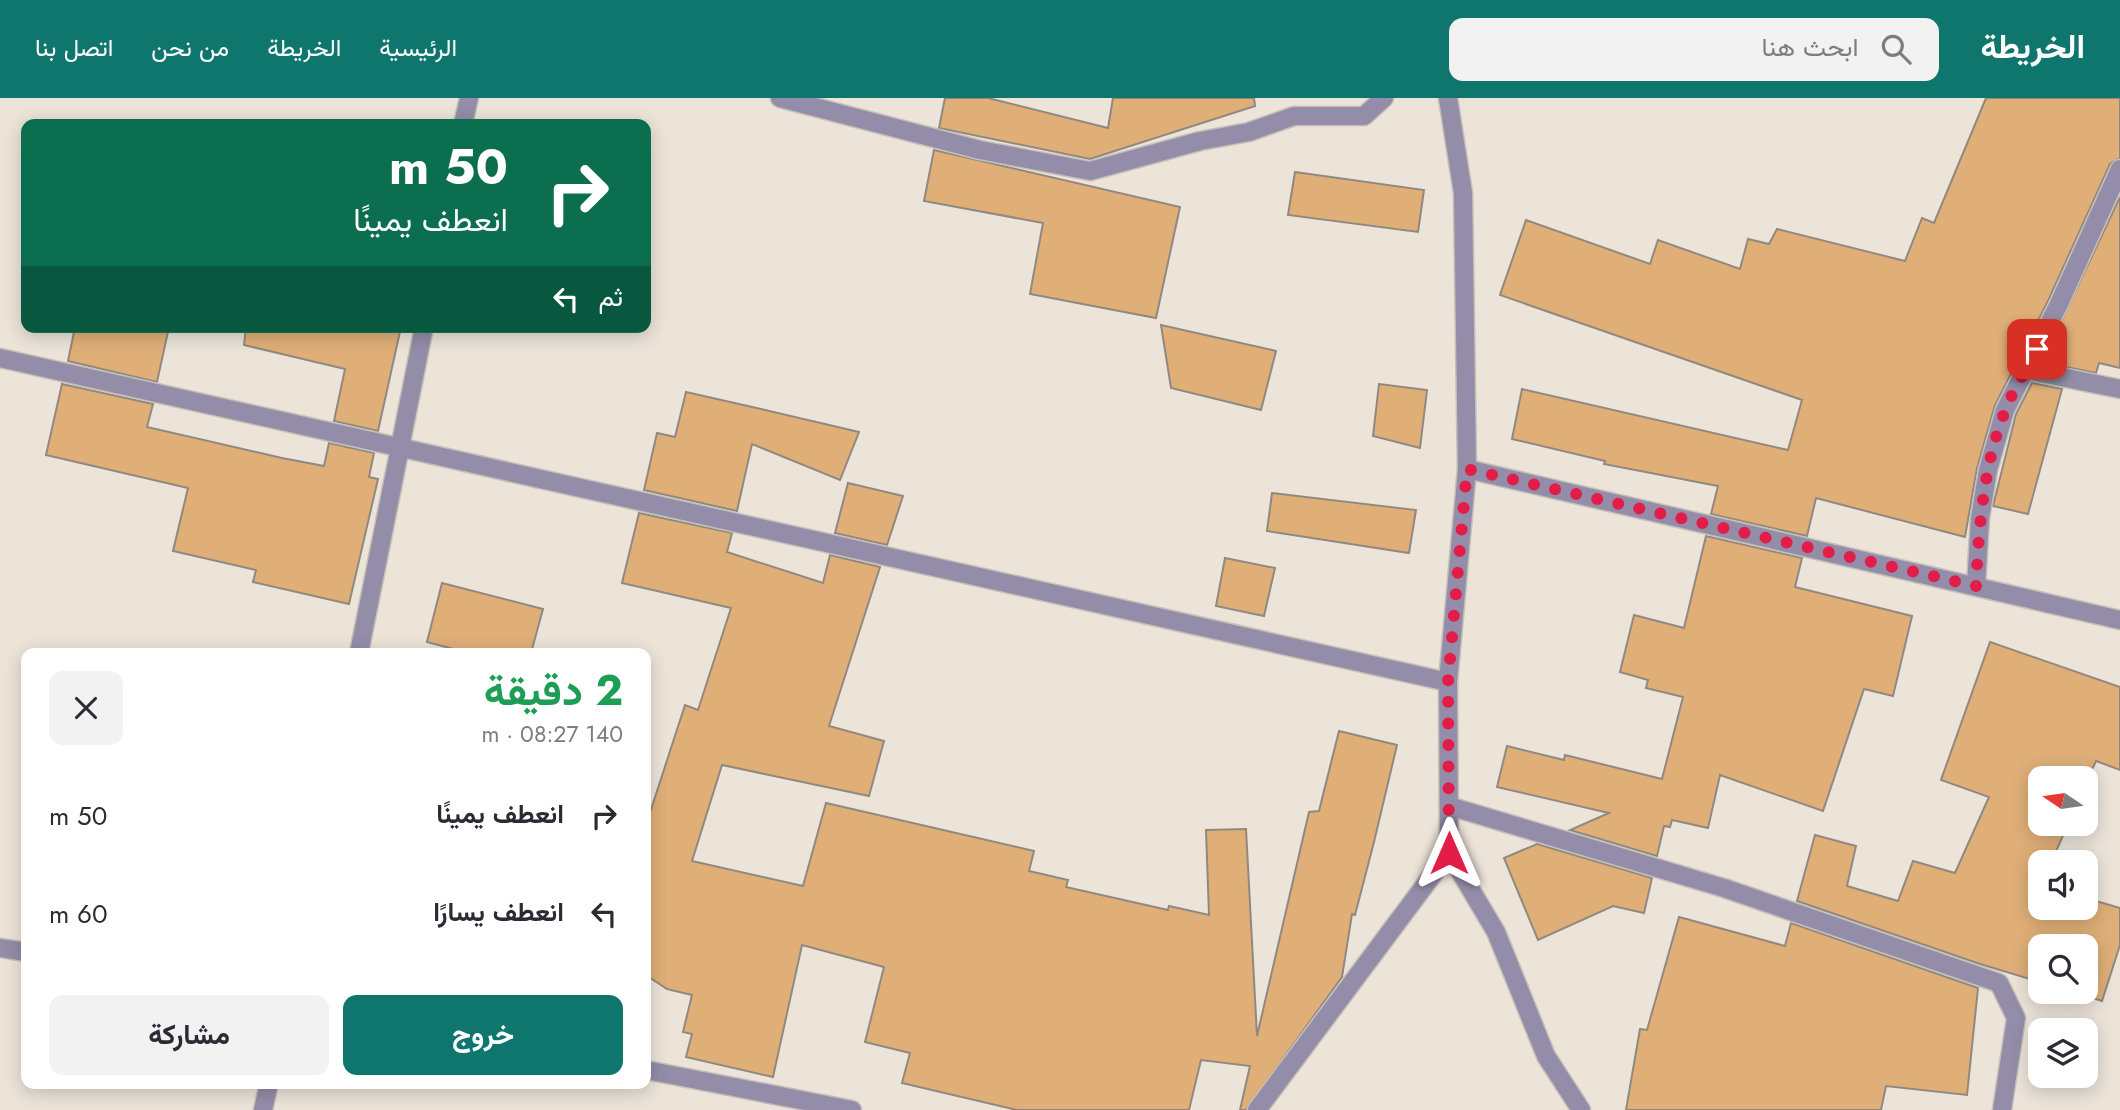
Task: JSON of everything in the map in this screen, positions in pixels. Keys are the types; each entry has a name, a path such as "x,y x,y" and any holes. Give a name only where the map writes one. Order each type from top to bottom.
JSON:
{"street":[{"path":"464,119 468,98"},
{"path":"780,98 981,150 1090,171 1200,141 1249,132 1294,116 1364,116 1384,98"},
{"path":"1448,98 1463,193 1467,469 1448,682 1449,853 1496,932 1546,1056 1581,1110"},
{"path":"1976,586 1980,518 1988,470 2005,410 2027,370 2120,169"},
{"path":"360,648 423,333"},
{"path":"0,358 1448,682"},
{"path":"2027,370 2120,389"},
{"path":"1467,469 2120,620"},
{"path":"1449,806 1724,888 1999,984 2015,1018 2002,1110"},
{"path":"1257,1110 1449,853"},
{"path":"0,948 21,952"},
{"path":"651,1071 852,1110"},
{"path":"263,1110 268,1089"}],"building":[{"path":"945,98 988,98 1108,128 1113,98 1254,98 1255,106 1090,159 939,128"},
{"path":"1986,98 2120,98 2120,158 2110,164 2048,301 1995,405 1977,468 1965,537 1816,498 1807,536 1711,514 1718,486 1604,464 1605,461 1512,439 1522,389 1788,450 1802,400 1500,295 1526,220 1650,264 1658,240 1740,269 1748,239 1769,244 1777,229 1905,261 1922,218 1934,223"},
{"path":"934,150 1180,207 1156,318 1030,294 1043,223 924,201"},
{"path":"1295,172 1424,190 1418,232 1288,215"},
{"path":"2120,197 2120,368 2099,363 2096,373 2042,362"},
{"path":"1161,325 1276,351 1261,410 1171,388"},
{"path":"74,333 168,333 157,382 68,361"},
{"path":"245,333 400,333 378,431 334,421 345,369 244,345"},
{"path":"2032,383 2062,389 2028,514 1993,506 2016,414"},
{"path":"62,384 153,404 147,427 282,458 324,466 329,443 374,453 369,477 378,479 349,604 253,582 256,570 173,551 188,488 46,455"},
{"path":"1379,384 1427,390 1420,448 1373,436"},
{"path":"686,392 859,432 840,480 752,444 737,511 644,490 657,433 675,437"},
{"path":"848,483 903,496 887,545 835,533"},
{"path":"1272,493 1416,510 1409,553 1267,531"},
{"path":"639,513 732,533 727,552 823,583 830,555 880,567 829,726 884,741 869,796 722,765 692,861 803,886 826,803 1034,851 1029,871 1068,880 1066,887 1168,910 1169,906 1209,915 1206,830 1246,829 1257,1036 1309,812 1319,811 1339,731 1397,745 1355,915 1352,914 1342,977 1246,1110 1240,1110 1250,1066 1201,1060 1189,1110 1017,1110 902,1083 910,1053 865,1042 884,967 802,945 773,1077 686,1057 692,1034 683,1032 692,995 667,989 651,978 651,810 685,705 698,710 731,608 622,583"},
{"path":"1706,536 1802,558 1795,587 1912,616 1893,696 1864,689 1823,811 1720,775 1708,828 1672,820 1670,827 1664,826 1657,856 1570,830 1609,813 1497,787 1507,746 1564,760 1565,755 1662,779 1683,697 1646,688 1648,680 1620,672 1634,615 1684,628"},
{"path":"1225,558 1275,568 1264,616 1216,606"},
{"path":"442,583 543,609 532,648 449,648 427,642"},
{"path":"1990,642 2120,687 2120,770 2096,761 2094,766 2028,766 2028,836 2063,836 2057,850 2028,850 2028,920 2098,920 2098,902 2120,908 2120,945 2102,1001 2098,1000 2098,934 2028,934 2028,978 1797,901 1815,835 1856,846 1847,886 1898,901 1913,861 1955,873 1989,797 1941,780"},
{"path":"1537,844 1652,878 1644,913 1613,906 1538,940 1504,858"},
{"path":"1679,917 1785,946 1791,923 1978,988 1967,1095 1886,1086 1881,1110 1626,1110 1640,1029 1647,1030"}],"route":[{"path":"1449,853 1448,682 1467,469 1976,586 1980,518 1988,470 2005,410 2037,349"}]}
